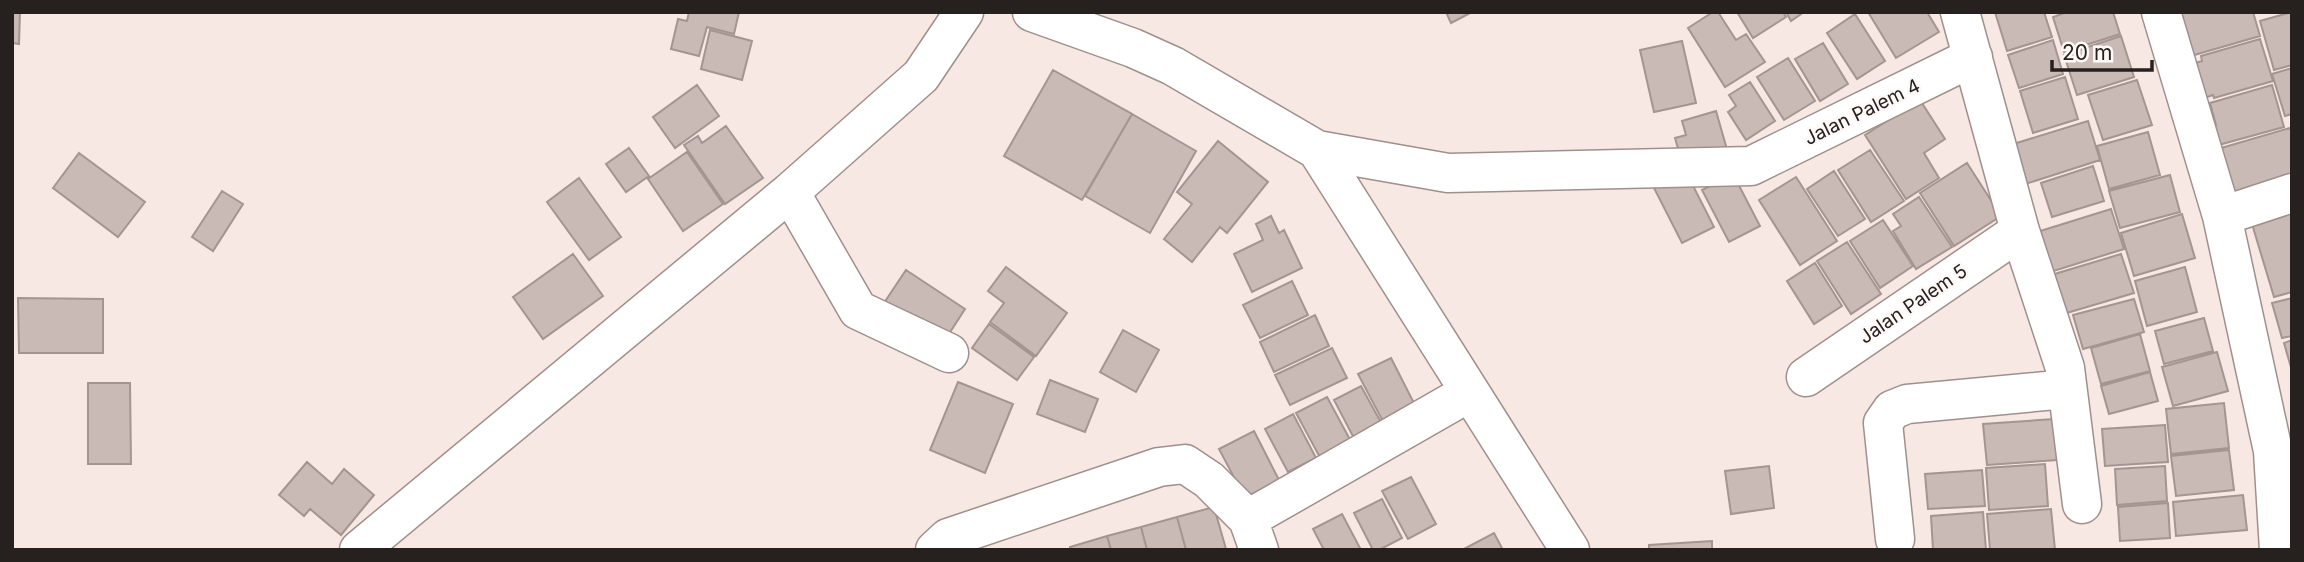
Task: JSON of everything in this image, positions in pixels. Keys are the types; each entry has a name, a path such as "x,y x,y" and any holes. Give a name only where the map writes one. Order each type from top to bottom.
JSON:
{"street":[{"path":"359,550 790,192 921,76 964,12"},
{"path":"1032,12 1133,48 1173,66 1317,150 1570,550"},
{"path":"1961,12 2020,231 2065,368 2082,504"},
{"path":"2161,12 2222,216 2273,451 2278,550"},
{"name":"Jalan Palem 4","path":"1317,150 1448,173 1751,166 1973,58"},
{"path":"790,192 858,310 948,353"},
{"path":"2222,216 2292,193"},
{"name":"Jalan Palem 5","path":"1806,377 2020,231"},
{"path":"1895,539 1883,423 1892,410 1907,404 2067,389"},
{"path":"935,550 948,538 1158,467 1185,464 1209,480 1254,534 1469,392"}],"building":[{"path":"12,12 20,12 19,44 12,43"},
{"path":"689,12 739,12 734,34 707,27 699,56 671,49 678,19 687,21"},
{"path":"1446,12 1472,12 1451,23"},
{"path":"1713,12 1718,12 1736,40 1746,34 1765,62 1725,87 1688,28"},
{"path":"1737,12 1783,12 1786,17 1753,38"},
{"path":"1786,12 1804,12 1791,21"},
{"path":"1868,12 1927,12 1939,32 1896,58"},
{"path":"1995,12 2044,12 2052,37 2007,51"},
{"path":"2067,12 2113,12 2120,34 2064,52 2053,17"},
{"path":"2170,12 2253,12 2260,36 2184,58"},
{"path":"2292,12 2292,65 2274,70 2260,21"},
{"path":"1855,14 1885,61 1857,79 1827,33"},
{"path":"710,30 752,41 742,80 701,69"},
{"path":"2121,36 2134,77 2077,95 2064,55"},
{"path":"2260,39 2273,81 2195,101 2195,63 2202,61 2201,56"},
{"path":"2053,40 2063,74 2019,88 2008,55"},
{"path":"1682,41 1696,103 1654,112 1640,50"},
{"path":"1823,43 1848,84 1820,101 1795,59"},
{"path":"1788,58 1815,101 1784,120 1757,77"},
{"path":"2292,68 2292,114 2285,116 2272,74"},
{"path":"1053,70 1132,114 1082,200 1004,156"},
{"path":"2065,77 2078,119 2033,133 2020,91"},
{"path":"2137,80 2152,125 2103,140 2088,95"},
{"path":"1750,82 1775,121 1746,140 1728,112 1736,106 1729,95"},
{"path":"697,85 719,116 675,148 653,117"},
{"path":"2272,85 2284,127 2204,149 2198,129 2216,125 2210,103"},
{"path":"1920,100 1945,139 1924,153 1939,178 1906,199 1865,135"},
{"path":"1716,111 1728,153 1681,159 1675,138 1686,135 1682,121"},
{"path":"1132,114 1196,151 1150,233 1085,196"},
{"path":"2088,121 2100,160 2019,186 2007,146"},
{"path":"726,126 763,178 725,204 684,145 698,136 702,143"},
{"path":"2290,128 2292,180 2225,200 2211,151"},
{"path":"2148,132 2160,175 2109,189 2097,146"},
{"path":"1218,141 1268,182 1227,233 1220,227 1192,262 1164,239 1192,204 1177,192"},
{"path":"629,148 649,176 626,192 606,164"},
{"path":"1870,150 1904,201 1871,222 1838,170"},
{"path":"687,152 723,204 683,231 648,179"},
{"path":"79,153 145,202 118,237 53,188"},
{"path":"1967,163 2001,216 1954,246 1920,193"},
{"path":"2093,166 2104,201 2052,217 2041,183"},
{"path":"1685,170 1714,227 1682,243 1653,186"},
{"path":"1834,171 1865,219 1838,236 1807,189"},
{"path":"1733,174 1760,226 1729,242 1702,190"},
{"path":"2170,175 2180,212 2120,228 2109,191"},
{"path":"1796,177 1837,241 1800,265 1759,200"},
{"path":"579,178 621,237 589,260 547,202"},
{"path":"222,191 243,204 213,251 192,237"},
{"path":"1919,197 1952,247 1916,269 1893,231 1901,226 1893,214"},
{"path":"2111,209 2124,249 2047,273 2034,233"},
{"path":"2292,213 2292,292 2274,297 2252,224"},
{"path":"2182,214 2195,258 2134,276 2121,233"},
{"path":"1271,216 1279,233 1284,230 1302,268 1252,292 1234,254 1263,240 1256,224"},
{"path":"1883,220 1913,266 1880,288 1850,241"},
{"path":"1847,242 1881,294 1851,314 1817,261"},
{"path":"573,254 603,296 543,339 513,297"},
{"path":"2121,254 2134,293 2060,315 2048,276"},
{"path":"1815,263 1842,306 1814,324 1787,281"},
{"path":"1006,267 1067,313 1036,356 990,322 1004,303 988,291"},
{"path":"2185,267 2197,312 2147,326 2135,281"},
{"path":"906,270 965,309 943,343 884,303"},
{"path":"1292,281 1308,315 1260,338 1243,305"},
{"path":"18,298 103,299 103,353 19,353"},
{"path":"2292,298 2292,336 2282,338 2272,303"},
{"path":"2134,299 2144,332 2083,349 2073,315"},
{"path":"1315,315 1329,346 1274,372 1260,342"},
{"path":"2204,318 2213,351 2164,364 2155,331"},
{"path":"989,324 1034,357 1017,380 972,348"},
{"path":"1123,330 1159,350 1136,392 1100,372"},
{"path":"2140,334 2150,371 2101,384 2091,348"},
{"path":"2292,340 2292,371 2284,343"},
{"path":"1332,348 1347,378 1290,405 1275,375"},
{"path":"2217,352 2228,391 2173,406 2162,367"},
{"path":"1391,358 1420,415 1388,431 1358,374"},
{"path":"2150,372 2158,401 2109,414 2101,386"},
{"path":"1050,380 1098,399 1085,432 1037,414"},
{"path":"958,382 1013,404 985,473 930,450"},
{"path":"88,383 130,383 131,464 88,464"},
{"path":"1361,386 1384,428 1356,442 1334,400"},
{"path":"1327,397 1354,447 1323,463 1296,413"},
{"path":"2224,403 2229,448 2171,454 2166,409"},
{"path":"1293,414 1316,458 1288,472 1265,429"},
{"path":"2054,419 2057,460 1987,465 1983,424"},
{"path":"2165,425 2168,462 2105,466 2102,429"},
{"path":"1254,431 1279,480 1245,498 1219,449"},
{"path":"2229,450 2234,490 2176,496 2171,456"},
{"path":"307,462 332,484 344,469 374,495 341,535 310,509 304,516 279,495"},
{"path":"2045,464 2048,506 1989,510 1986,468"},
{"path":"1769,466 1774,508 1731,514 1725,471"},
{"path":"2165,466 2167,501 2117,505 2115,469"},
{"path":"1982,470 1985,506 1928,509 1925,474"},
{"path":"1411,477 1436,524 1408,539 1382,491"},
{"path":"2243,495 2247,530 2176,536 2173,502"},
{"path":"1382,499 1402,538 1379,550 1373,550 1354,513"},
{"path":"2168,503 2170,538 2120,541 2118,507"},
{"path":"1214,507 1226,549 1186,550 1177,517"},
{"path":"2051,509 2055,550 1990,550 1987,514"},
{"path":"1983,512 1986,550 1933,550 1931,516"},
{"path":"1342,514 1361,550 1324,550 1313,529"},
{"path":"1177,517 1186,550 1147,550 1141,527"},
{"path":"1141,527 1147,550 1111,550 1107,536"},
{"path":"1494,533 1503,550 1462,550"},
{"path":"1107,536 1111,550 1070,550 1070,547"},
{"path":"1712,541 1712,550 1649,550 1649,545"}]}
